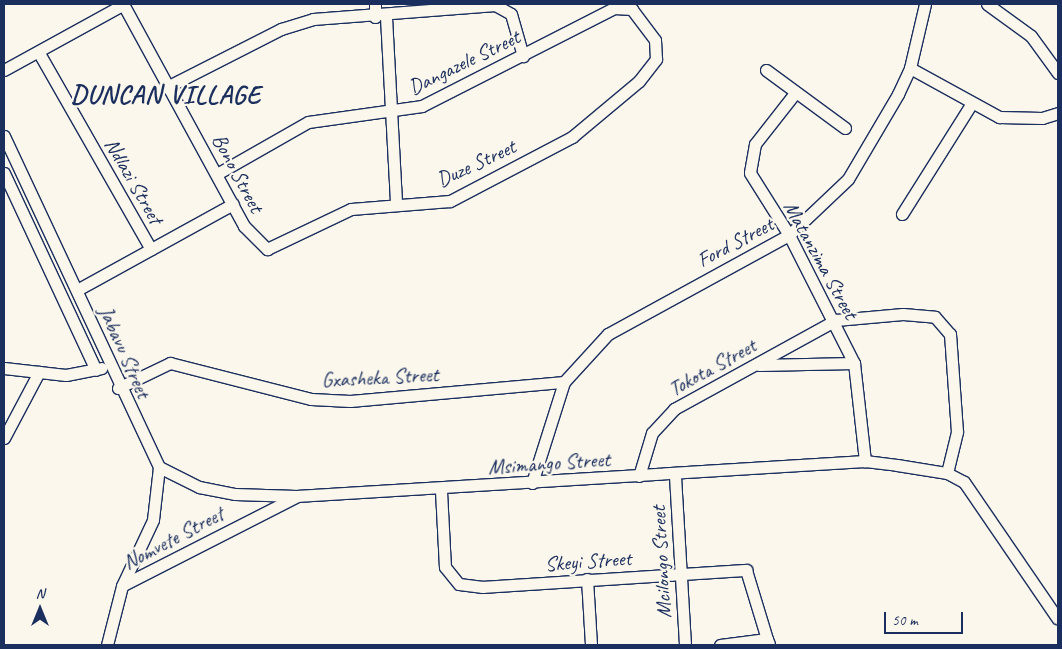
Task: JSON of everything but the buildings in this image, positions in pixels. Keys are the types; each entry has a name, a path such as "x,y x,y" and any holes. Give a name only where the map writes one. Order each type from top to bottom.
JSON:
{"street":[{"path":"4,70 124,4"},
{"name":"Bono Street","path":"124,4 233,204 256,243 267,249"},
{"path":"375,4 381,17 392,112 396,203"},
{"name":"Ford Street","path":"532,483 564,382 608,334 789,235 848,179 889,114 910,68 924,4"},
{"path":"987,4 1031,36 1058,73"},
{"path":"169,86 297,23 381,17 495,5 511,14 523,56"},
{"name":"Dangazele Street","path":"217,174 308,122 392,112 422,106 620,7 632,9 655,40"},
{"name":"Duze Street","path":"267,249 342,212 396,203 450,201 572,137 639,81 656,59 655,40"},
{"name":"Ndlazi Street","path":"39,52 151,249"},
{"path":"910,68 972,103 1012,119 1058,113"},
{"path":"766,70 795,94 845,128"},
{"name":"Matanzima Street","path":"795,94 755,144 749,166 755,184 789,235 836,320 854,363 865,461"},
{"path":"902,214 972,103"},
{"name":"Jabavu Street","path":"4,136 77,290 118,388 159,466"},
{"path":"4,173 96,370"},
{"path":"77,290 233,204"},
{"path":"836,320 923,314 944,323 953,347 957,432 946,473 964,482 980,501 1057,618"},
{"name":"Tokota Street","path":"639,476 658,424 674,409 836,320"},
{"name":"Gxasheka Street","path":"118,388 170,363 270,392 310,399 350,401 564,382"},
{"path":"755,365 854,363"},
{"path":"4,368 66,375 96,370 109,364"},
{"path":"4,438 39,372"},
{"name":"Msimango Street","path":"159,466 199,487 235,494 296,496 440,491 639,476 675,476 865,461 946,473"},
{"path":"122,586 153,520 159,466"},
{"name":"Mcilongo Street","path":"675,476 685,645"},
{"name":"Skeyi Street","path":"440,491 445,567 455,581 474,588 587,579 746,570 768,642"},
{"name":"Nomvete Street","path":"107,645 122,586 296,496"},
{"path":"587,579 591,645"},
{"path":"720,645 768,642"}],"district":[{"name":"DUNCAN VILLAGE","path":"166,95"}]}
